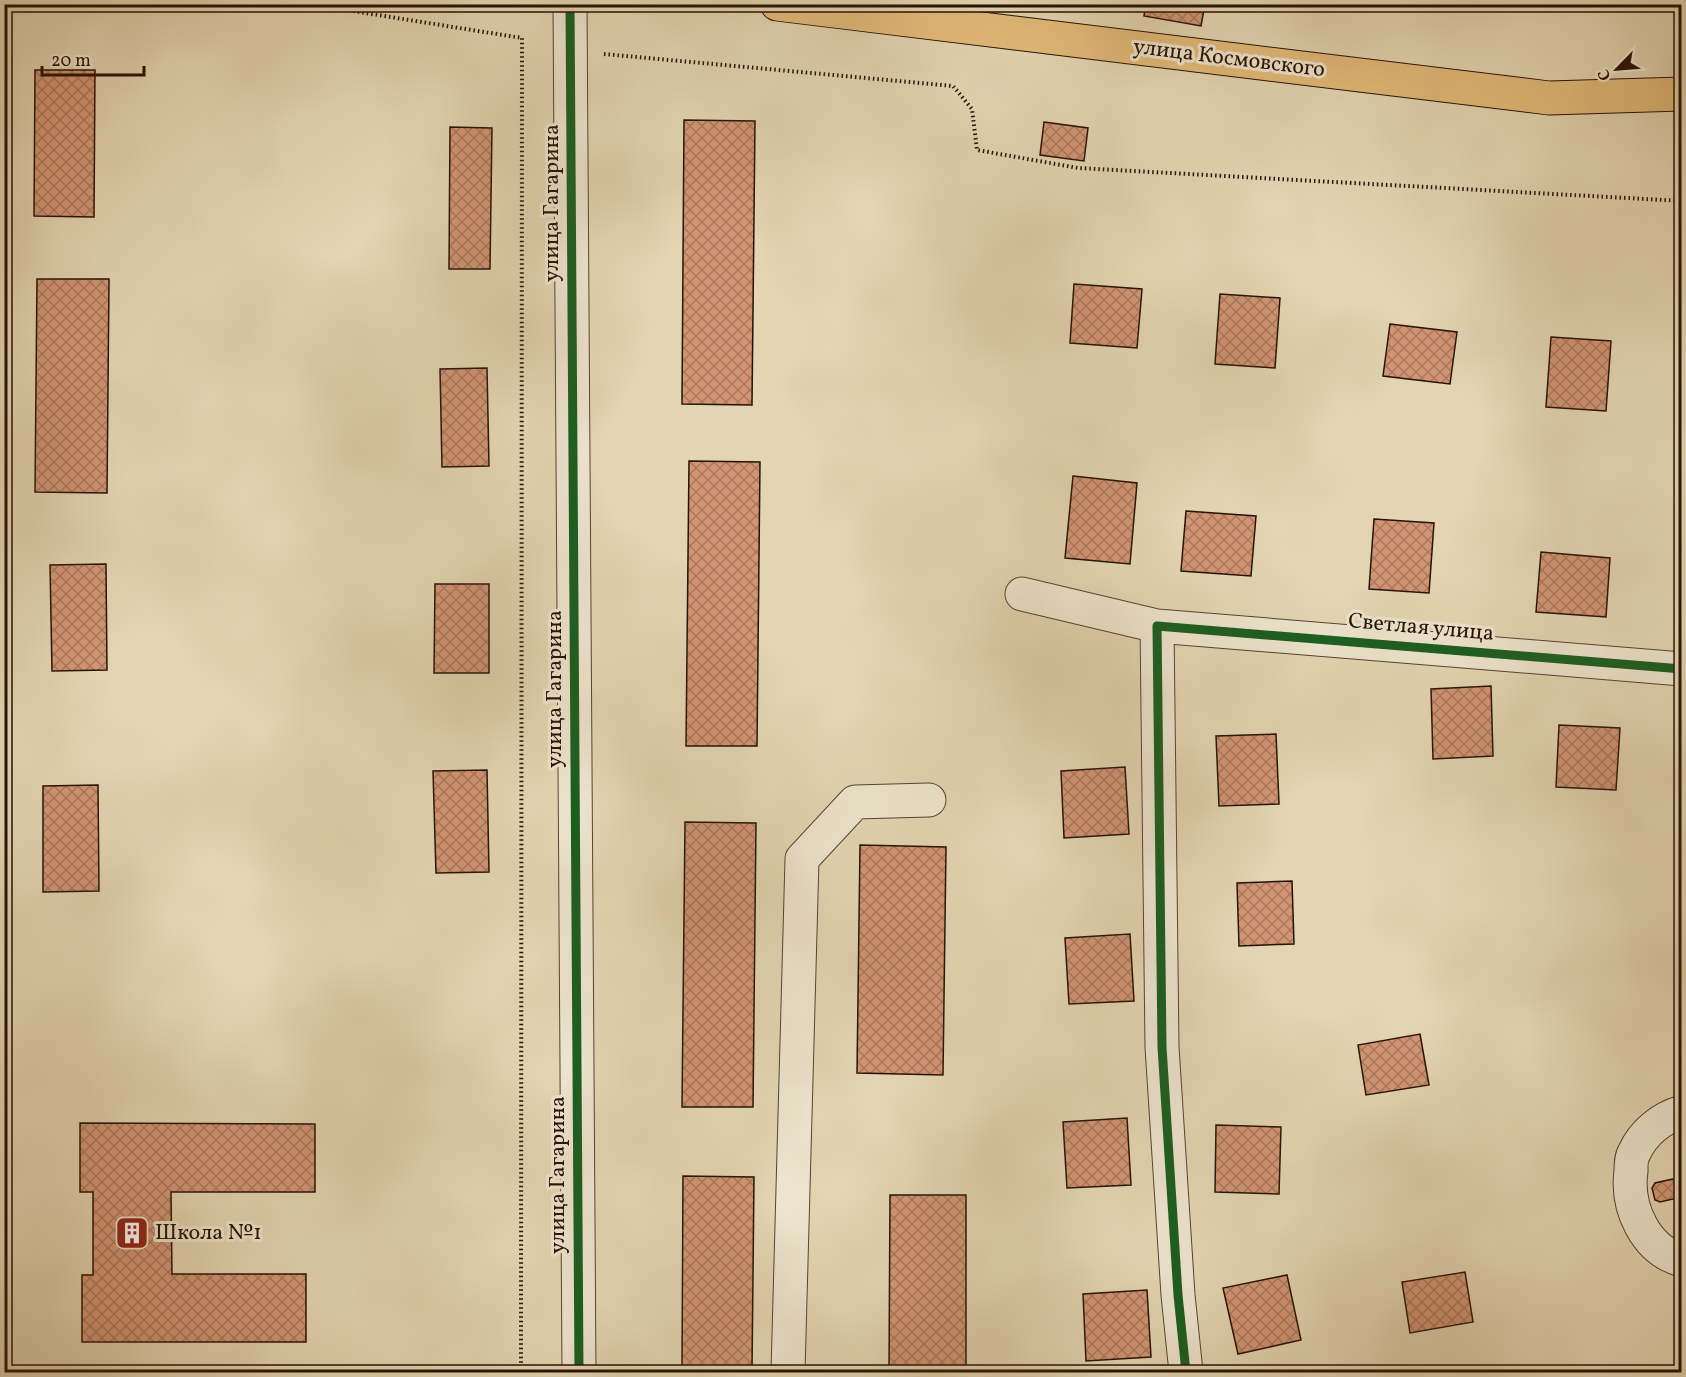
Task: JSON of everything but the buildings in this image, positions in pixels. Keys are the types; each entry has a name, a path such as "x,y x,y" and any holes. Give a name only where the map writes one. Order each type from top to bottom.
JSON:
{"main road":[{"name":"улица Космовского","path":"777,4 1549,98 1682,94"}],"street":[{"name":"улица Гагарина","path":"570,4 579,1372"},
{"name":"Светлая улица","path":"1022,594 1157,626 1682,669"},
{"path":"1157,626 1162,1047 1178,1295 1186,1372"},
{"path":"788,1372 802,859 855,802 929,800"},
{"path":"1682,1112 1671,1115 1644,1134 1633,1155 1629,1183 1633,1206 1643,1232 1658,1249 1682,1260"}],"path":[{"path":"309,4 522,38 521,1372"},
{"path":"570,51 953,86 972,109 977,150 1078,168 1682,201"}],"cycle path":[{"path":"570,4 579,1372"},
{"path":"1186,1372 1178,1295 1162,1047 1157,626 1682,669"}],"place":[{"name":"Школа №1","path":"132,1233"}]}
